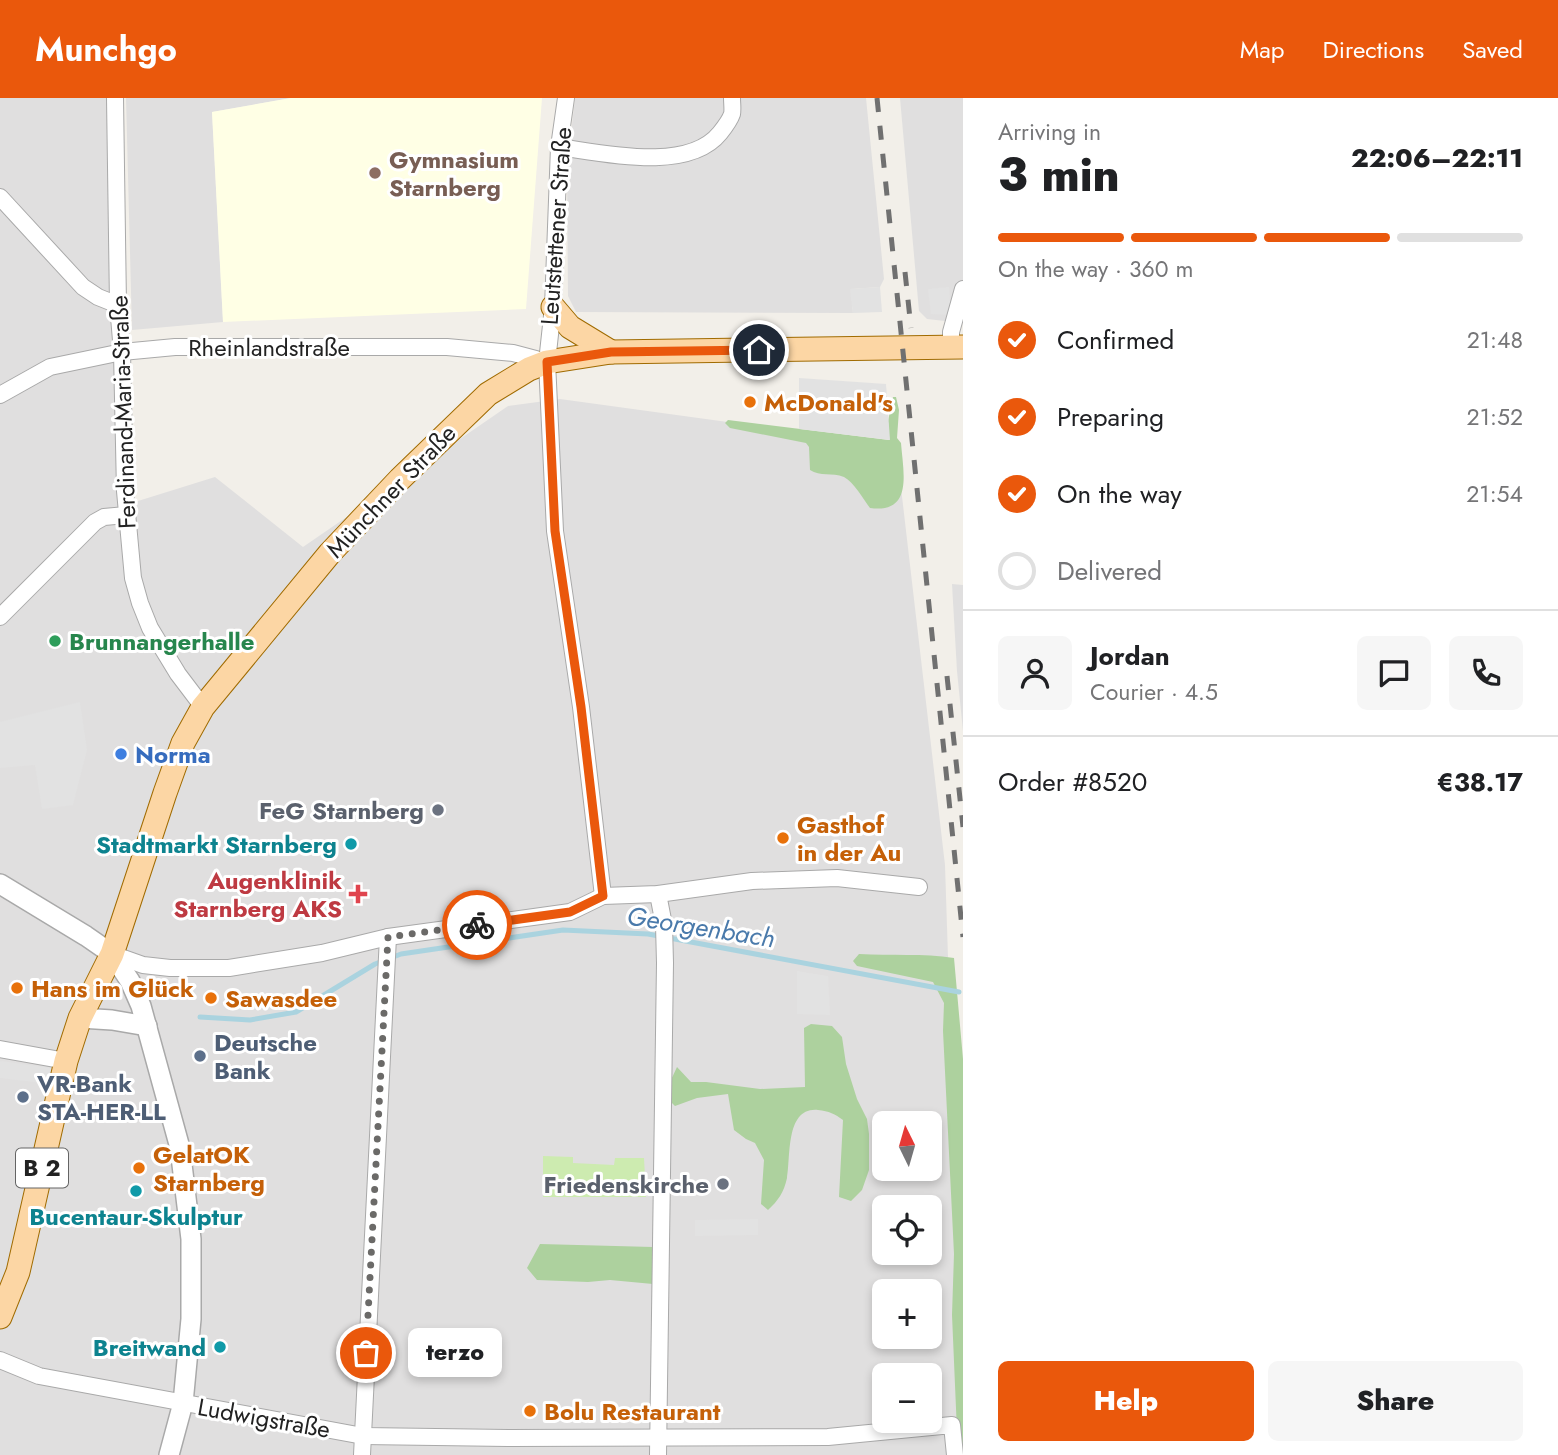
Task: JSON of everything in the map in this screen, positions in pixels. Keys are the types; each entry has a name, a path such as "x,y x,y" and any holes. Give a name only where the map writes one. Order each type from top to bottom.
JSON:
{"main road":[{"path":"553,307 570,327 611,352"},
{"name":"Münchner Straße","path":"80,1018 112,954 165,793 184,743 203,707 330,553 400,479 488,394 529,369 547,362 611,352 957,347"},
{"name":"B 2","path":"0,1317 18,1272 66,1060 80,1018"}],"street":[{"name":"Ferdinand-Maria-Straße","path":"115,98 118,306 122,352 126,514 133,578 150,628 178,674 203,707"},
{"name":"Leutstettener Straße","path":"566,98 559,147 553,307 547,362 555,531 581,707 603,896"},
{"path":"559,147 663,157 695,151 714,140 723,129 732,116 732,98"},
{"path":"0,197 83,287 98,298 118,306"},
{"path":"957,347 951,332 963,289"},
{"name":"Rheinlandstraße","path":"0,396 50,367 122,352 176,347 447,347 513,353 547,362"},
{"path":"0,617 96,522 104,517 126,514"},
{"path":"0,884 112,954 143,964 170,968 229,968 387,943 570,912 603,896 658,894 752,881 837,878 919,887"},
{"path":"658,894 664,925 658,1455"},
{"path":"362,1455 387,943"},
{"path":"112,954 130,981 147,1026 180,1148 191,1239 191,1319 183,1403 169,1455"},
{"path":"80,1018 147,1026"},
{"path":"0,1049 66,1060"},
{"name":"Ludwigstraße","path":"0,1360 38,1377 363,1436 828,1437 952,1426 955,1455"}],"shaded area":[{"path":"0,98 117,98 122,506 215,477 303,547 508,406 560,399 896,445 945,865 963,1419 957,1455 0,1455"},
{"path":"126,98 291,98 212,112 223,322 132,330"},
{"name":"Gymnasium Starnberg","path":"291,98 542,98 526,309 223,322 212,112"},
{"path":"575,98 866,98 884,279 880,287 851,289 853,313 576,312 568,296 567,169"},
{"path":"900,98 963,98 963,323 927,319 919,311"},
{"path":"880,287 882,312 853,313 850,289"},
{"path":"949,287 951,315 931,314 928,289"},
{"path":"799,378 886,384 890,440 799,429"},
{"path":"952,584 963,585 963,731 957,671"},
{"path":"80,702 87,750 73,805 42,809 35,765 0,768 0,722"},
{"path":"797,971 828,976 830,1015 797,1014"},
{"path":"0,1061 52,1068 50,1084 0,1078"},
{"path":"758,1219 758,1235 695,1236 695,1220"}],"green space":[{"path":"893,397 896,397 899,410 897,438 901,443 904,477 900,497 894,504 884,508 870,508 848,479 810,470 809,447 806,443 730,428 725,423 728,420 889,440 888,421"},
{"path":"859,954 954,958 963,1059 963,1455 958,1455 952,1315 954,1254 943,1031 944,1003 933,982 857,966 853,961"},
{"path":"811,1024 832,1026 842,1037 846,1064 857,1099 867,1119 869,1170 862,1190 851,1201 839,1197 843,1120 825,1111 807,1111 800,1116 792,1135 784,1188 778,1200 768,1210 761,1204 764,1160 755,1143 734,1130 728,1094 697,1098 675,1106 664,1095 677,1067 691,1082 760,1089 805,1087 804,1028"},
{"path":"543,1156 573,1157 573,1163 614,1165 615,1158 644,1158 646,1197 543,1197"},
{"path":"540,1244 653,1247 659,1256 653,1284 610,1280 537,1280 527,1268"}],"waterway":[{"name":"Georgenbach","path":"200,1017 250,1020 296,1012 375,964 401,954 563,930 648,934 959,992"}],"railway":[{"path":"877,98 963,937"},
{"path":"905,272 911,328"},
{"path":"947,676 963,827"}],"way so far":[{"path":"366,1353 388,937 477,925"}],"place":[{"name":"Gymnasium Starnberg","path":"375,173"},
{"name":"McDonald's","path":"750,402"},
{"name":"Brunnangerhalle","path":"55,641"},
{"name":"Norma","path":"121,754"},
{"name":"FeG Starnberg","path":"438,810"},
{"name":"Gasthof in der Au","path":"783,838"},
{"name":"Stadtmarkt Starnberg","path":"351,844"},
{"name":"Augenklinik Starnberg AKS","path":"358,894"},
{"name":"Hans im Glück","path":"17,988"},
{"name":"Sawasdee","path":"211,998"},
{"name":"Deutsche Bank","path":"200,1056"},
{"name":"VR-Bank STA-HER-LL","path":"23,1097"},
{"name":"GelatOK Starnberg","path":"139,1168"},
{"name":"Friedenskirche","path":"723,1184"},
{"name":"Bucentaur-Skulptur","path":"136,1191"},
{"name":"Breitwand","path":"220,1347"},
{"name":"terzo","path":"366,1353"},
{"name":"Bolu Restaurant","path":"530,1411"}],"route":[{"path":"477,925 570,912 603,896 581,707 559,570 547,362 611,352 759,350"}]}
